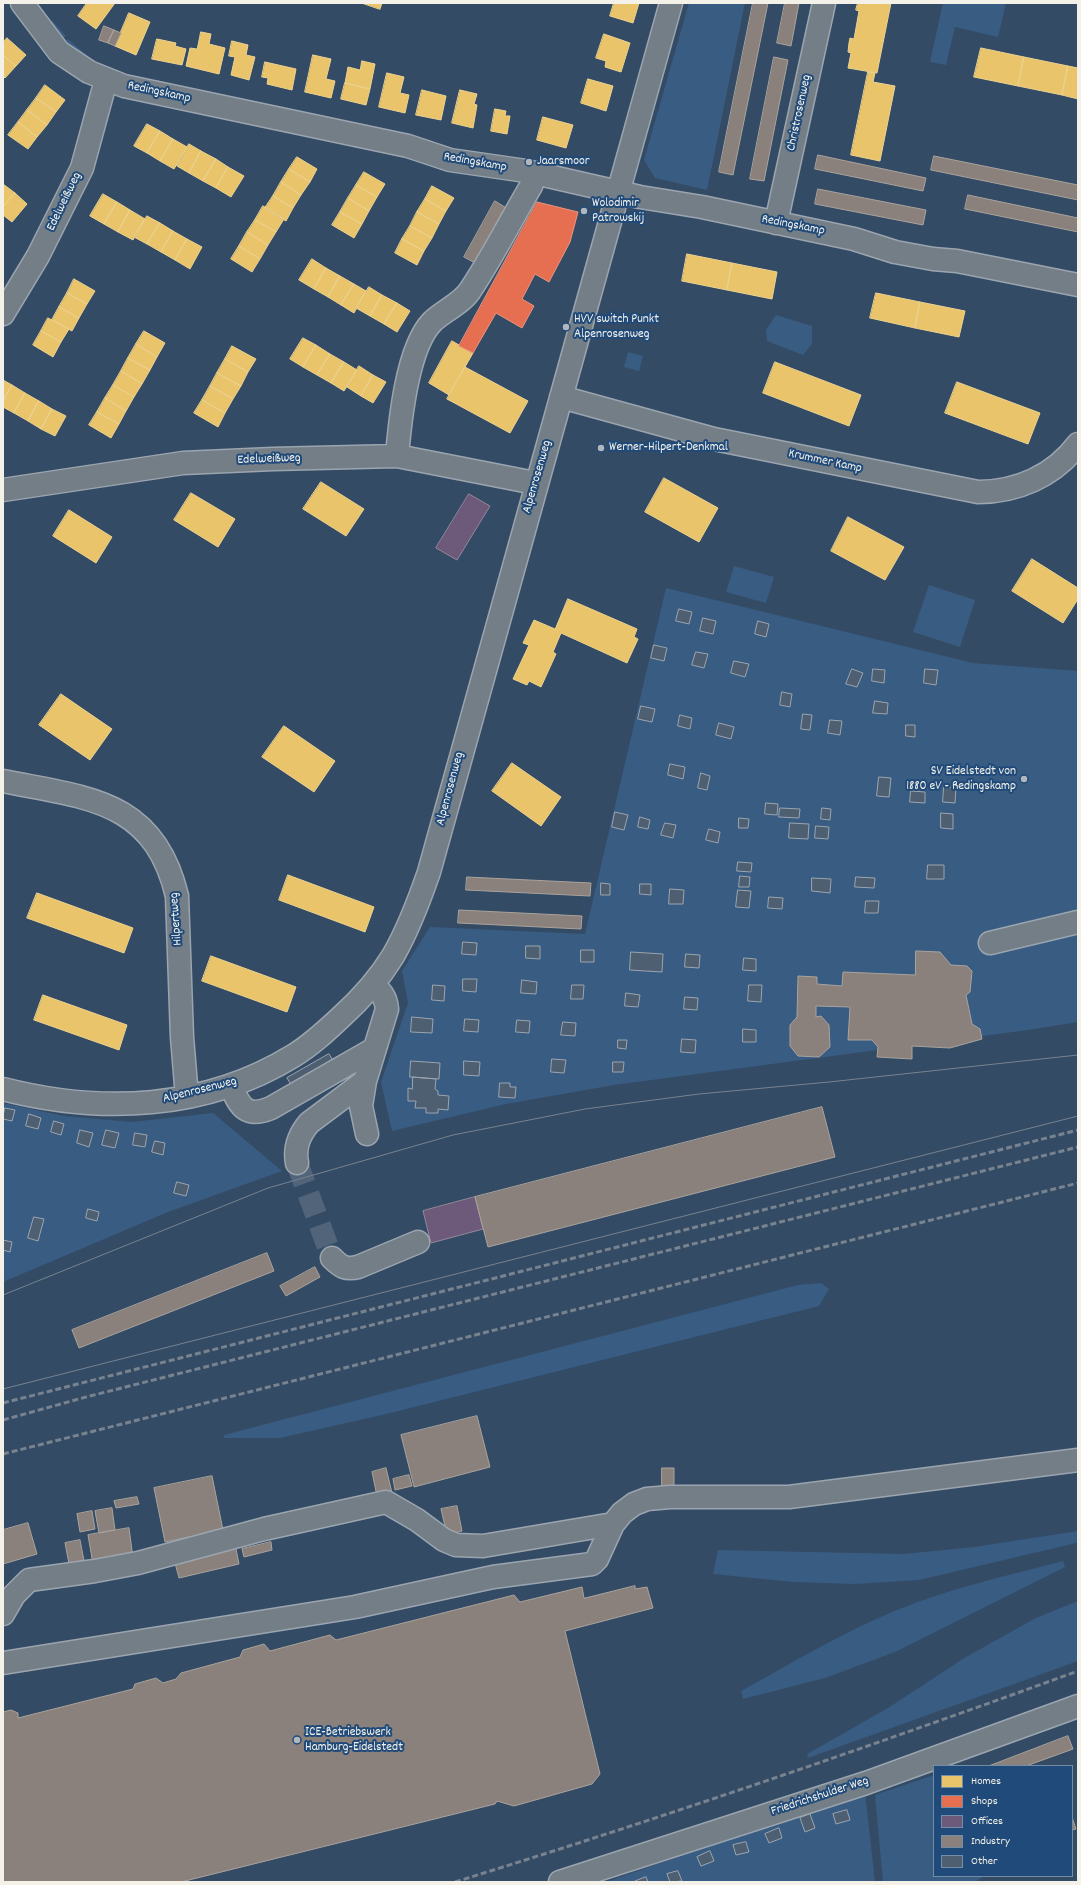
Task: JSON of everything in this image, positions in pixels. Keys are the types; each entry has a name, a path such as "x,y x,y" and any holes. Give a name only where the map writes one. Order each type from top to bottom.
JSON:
{"street":[{"name":"Redingskamp","path":"22,3 59,52 89,72 124,86 408,146 450,160 535,173 619,192 854,239 895,252 933,260 957,261 1078,285"},
{"path":"619,192 671,3"},
{"name":"Christrosenweg","path":"776,223 824,3"},
{"name":"Edelweißweg","path":"3,314 38,256 82,168 89,146 101,92 106,80"},
{"path":"397,456 399,428 410,372 423,336 431,323 470,291 531,186 535,173"},
{"name":"Alpenrosenweg","path":"3,1089 77,1103 107,1105 153,1103 187,1097 231,1086 293,1056 323,1034 373,984 393,956 408,926 428,872 535,484 619,192"},
{"name":"Krummer Kamp","path":"561,397 714,439 978,492 995,492 1012,488 1043,476 1057,467 1078,444"},
{"name":"Edelweißweg","path":"3,490 183,463 397,456 535,484"},
{"name":"Hilpertweg","path":"3,781 100,802 110,806 138,823 151,836 162,853 168,865 177,896 182,1037 187,1097"},
{"path":"990,943 1078,922"},
{"path":"367,1134 361,1106 365,1081 387,1009 386,999 373,984"},
{"path":"231,1086 240,1104 252,1113 260,1112 271,1108 374,1049"},
{"path":"297,1163 295,1153 297,1142 302,1131 309,1123 365,1081"},
{"path":"332,1258 341,1267 350,1269 418,1242"},
{"path":"3,1664 355,1607 493,1577 592,1564 597,1559 613,1524 622,1513 634,1504 647,1499 670,1497 789,1497 1078,1460"},
{"path":"3,1614 14,1595 29,1580 95,1571 138,1563 264,1529 386,1502 417,1520 444,1540 456,1545 483,1546 613,1524"},
{"name":"Friedrichshulder Weg","path":"560,1882 866,1783 1078,1706"}],"shaded area":[{"path":"689,3 745,3 707,190 655,178 644,160"},
{"path":"943,3 1006,3 998,37 955,27 946,65 930,62"},
{"path":"52,20 66,36 57,44 50,24"},
{"path":"68,39 90,58 86,60 60,46"},
{"path":"776,315 812,326 812,344 803,355 767,341 766,330"},
{"path":"628,352 643,356 639,371 624,367"},
{"path":"734,566 774,577 766,603 726,592"},
{"path":"929,585 975,600 960,647 913,632"},
{"path":"666,588 973,663 1078,671 1078,1022 1028,1030 614,1085 506,1104 392,1131 381,1082 408,1003 402,971 430,927 585,934"},
{"path":"3,1103 64,1116 132,1122 213,1113 282,1171 168,1212 3,1282"},
{"path":"821,1283 829,1289 819,1306 386,1414 280,1438 224,1438 224,1435 798,1285"},
{"path":"1078,1531 1078,1542 1072,1544 919,1580 855,1584 794,1582 713,1574 718,1550 904,1554 974,1547"},
{"path":"1063,1561 1065,1567 895,1652 825,1678 743,1699 741,1691 818,1648 897,1610 937,1595"},
{"path":"1078,1601 1078,1661 808,1758 807,1754 888,1708 966,1657 1036,1618"},
{"path":"933,1775 933,1877 982,1877 975,1882 883,1882 875,1795"},
{"path":"865,1792 875,1882 606,1882"}],"building: Homes":[{"path":"87,3 115,3 96,29 78,16"},
{"path":"362,3 382,3 380,9"},
{"path":"614,3 639,3 633,23 610,16"},
{"path":"858,3 891,3 877,73 848,68 851,53 848,52 849,43 850,38 854,39 859,11 856,10"},
{"path":"129,13 150,22 136,55 115,46"},
{"path":"201,32 211,34 209,44 225,48 219,74 186,66 190,48 197,49"},
{"path":"604,34 630,43 621,72 605,67 606,61 596,58"},
{"path":"7,38 26,55 16,66 3,55 3,43"},
{"path":"157,39 176,43 175,46 186,49 182,65 152,59"},
{"path":"232,41 248,45 246,55 255,57 249,80 231,75 235,57 229,56"},
{"path":"981,48 1024,57 1018,86 974,77"},
{"path":"3,55 16,66 5,78 3,76"},
{"path":"313,55 331,59 326,79 335,81 331,98 305,92"},
{"path":"1024,57 1068,66 1062,95 1018,86"},
{"path":"362,61 375,64 370,89 345,83 348,67 360,70"},
{"path":"265,62 296,69 292,90 267,84 268,78 262,77"},
{"path":"1068,66 1078,68 1078,99 1062,95"},
{"path":"868,72 875,73 873,82 895,86 880,161 851,155"},
{"path":"387,73 404,77 400,93 409,95 405,113 379,107"},
{"path":"588,79 613,86 606,111 581,103"},
{"path":"345,83 370,89 366,105 341,99"},
{"path":"45,85 65,100 56,112 36,98"},
{"path":"422,90 446,96 441,120 416,115"},
{"path":"460,90 477,94 474,104 477,105 473,128 452,123"},
{"path":"36,98 56,112 47,125 27,110"},
{"path":"495,109 506,111 505,116 510,116 507,134 491,131"},
{"path":"27,110 47,125 37,137 18,122"},
{"path":"543,117 573,125 566,148 537,140"},
{"path":"18,122 37,137 28,149 8,135"},
{"path":"147,124 160,131 147,153 134,146"},
{"path":"160,131 173,139 160,161 147,153"},
{"path":"173,139 187,147 174,169 160,161"},
{"path":"189,144 201,151 189,173 177,166"},
{"path":"201,151 216,159 203,181 189,173"},
{"path":"297,157 317,169 310,182 289,169"},
{"path":"216,159 228,167 216,188 203,181"},
{"path":"228,167 244,176 231,197 216,188"},
{"path":"289,169 310,182 301,195 281,182"},
{"path":"364,172 385,184 377,197 356,185"},
{"path":"281,182 301,195 293,208 273,196"},
{"path":"3,184 15,193 3,207"},
{"path":"356,185 377,197 369,211 348,198"},
{"path":"432,186 454,198 446,211 425,199"},
{"path":"15,193 27,204 12,222 3,215 3,207"},
{"path":"103,194 117,202 104,224 90,216"},
{"path":"273,196 293,208 286,221 265,208"},
{"path":"348,198 369,211 362,224 340,212"},
{"path":"425,199 446,211 439,224 417,212"},
{"path":"117,202 130,210 118,232 104,224"},
{"path":"263,206 284,219 276,232 255,220"},
{"path":"130,210 145,219 133,240 118,232"},
{"path":"340,212 362,224 354,238 332,225"},
{"path":"417,212 439,224 432,238 410,226"},
{"path":"147,216 160,223 147,244 134,237"},
{"path":"255,220 276,232 268,245 247,232"},
{"path":"160,223 173,231 161,252 147,244"},
{"path":"410,226 432,238 424,251 402,239"},
{"path":"173,231 187,239 175,260 161,252"},
{"path":"247,232 268,245 260,259 239,246"},
{"path":"187,239 202,247 190,269 175,260"},
{"path":"402,239 424,251 417,265 395,253"},
{"path":"239,246 260,259 252,272 231,259"},
{"path":"687,254 732,263 727,290 682,281"},
{"path":"312,259 326,268 314,289 299,280"},
{"path":"732,263 777,272 772,299 727,290"},
{"path":"326,268 340,276 328,297 314,289"},
{"path":"340,276 354,284 341,305 328,297"},
{"path":"74,279 95,291 87,304 67,293"},
{"path":"354,284 366,291 354,313 341,305"},
{"path":"369,287 382,295 370,316 356,308"},
{"path":"67,293 87,304 79,318 59,307"},
{"path":"876,293 920,302 915,328 870,318"},
{"path":"382,295 397,303 384,324 370,316"},
{"path":"920,302 965,311 959,337 915,328"},
{"path":"397,303 410,311 397,332 384,324"},
{"path":"59,307 79,318 72,331 52,320"},
{"path":"48,318 69,329 61,342 41,331"},
{"path":"41,331 61,342 53,357 33,345"},
{"path":"144,331 165,343 157,357 136,344"},
{"path":"303,338 316,345 303,367 290,359"},
{"path":"452,341 473,353 449,395 429,383"},
{"path":"136,344 157,357 150,370 128,358"},
{"path":"316,345 330,354 317,375 303,367"},
{"path":"232,346 256,359 248,372 225,359"},
{"path":"330,354 344,362 331,383 317,375"},
{"path":"128,358 150,370 142,384 121,371"},
{"path":"225,359 248,372 241,386 217,373"},
{"path":"344,362 357,370 344,391 331,383"},
{"path":"775,362 861,395 849,426 763,393"},
{"path":"359,366 373,375 361,396 347,387"},
{"path":"465,367 528,401 510,433 447,399"},
{"path":"121,371 142,384 134,397 113,385"},
{"path":"217,373 241,386 233,399 210,386"},
{"path":"373,375 386,382 373,403 361,396"},
{"path":"3,380 12,385 3,401"},
{"path":"957,382 1040,413 1028,444 945,413"},
{"path":"12,385 25,393 14,413 3,407 3,401"},
{"path":"113,385 134,397 126,411 105,398"},
{"path":"210,386 233,399 225,413 202,400"},
{"path":"25,393 39,401 28,421 14,413"},
{"path":"105,398 126,411 119,424 97,412"},
{"path":"202,400 225,413 218,427 194,413"},
{"path":"39,401 52,409 41,429 28,421"},
{"path":"52,409 66,416 55,436 41,429"},
{"path":"97,412 119,424 111,438 89,425"},
{"path":"664,478 718,508 699,542 645,512"},
{"path":"321,482 364,509 346,536 303,509"},
{"path":"191,493 235,519 218,547 174,520"},
{"path":"69,510 112,537 96,563 53,536"},
{"path":"848,517 904,547 885,580 831,551"},
{"path":"1032,559 1078,588 1078,599 1063,623 1012,591"},
{"path":"568,599 637,629 634,637 638,639 627,663 561,633 553,652 556,654 541,687 529,681 527,685 513,679 529,645 523,643 534,620 555,629"},
{"path":"61,694 112,729 90,760 39,725"},
{"path":"284,726 335,761 314,792 262,757"},
{"path":"512,763 561,797 541,826 492,791"},
{"path":"288,875 374,907 365,932 279,900"},
{"path":"37,893 133,928 124,953 27,918"},
{"path":"211,956 296,987 287,1012 202,981"},
{"path":"43,995 127,1025 119,1050 34,1020"}],"building: Shops":[{"path":"537,202 578,212 570,242 549,282 535,274 522,299 534,306 522,328 496,313 473,353 459,346"}],"building: Offices":[{"path":"469,494 490,506 457,560 436,548"},
{"path":"475,1197 483,1229 431,1243 423,1211"}],"building: Industry":[{"path":"753,3 768,3 733,175 719,172"},
{"path":"785,3 799,3 791,46 777,43"},
{"path":"104,26 114,30 108,43 99,40"},
{"path":"114,30 121,33 115,46 108,43"},
{"path":"774,57 788,60 764,181 750,179"},
{"path":"818,155 926,178 923,191 815,169"},
{"path":"934,156 1078,185 1078,200 931,170"},
{"path":"818,189 926,210 923,225 815,204"},
{"path":"968,195 1078,218 1078,232 965,209"},
{"path":"495,201 508,209 477,264 464,257"},
{"path":"467,877 591,883 590,896 466,890"},
{"path":"459,910 582,916 581,929 458,923"},
{"path":"916,951 940,952 951,965 967,966 972,971 970,992 966,995 972,1024 980,1029 982,1039 950,1048 912,1046 912,1059 877,1057 878,1047 872,1040 848,1040 850,1007 816,1006 816,1017 821,1016 829,1025 830,1047 819,1057 798,1056 790,1046 790,1025 797,1017 798,976 817,977 817,984 842,986 843,972 915,975"},
{"path":"822,1107 835,1157 488,1247 475,1197"},
{"path":"267,1253 274,1271 79,1348 72,1330"},
{"path":"315,1267 320,1277 286,1296 280,1286"},
{"path":"477,1416 490,1467 414,1487 401,1435"},
{"path":"386,1468 392,1493 377,1496 372,1472"},
{"path":"662,1468 674,1468 674,1488 662,1488"},
{"path":"409,1475 412,1486 395,1490 393,1479"},
{"path":"212,1476 223,1530 165,1542 154,1488"},
{"path":"137,1497 139,1504 116,1508 114,1501"},
{"path":"457,1506 462,1531 447,1535 441,1509"},
{"path":"112,1508 115,1530 99,1533 95,1511"},
{"path":"92,1511 95,1529 80,1532 77,1514"},
{"path":"28,1523 37,1554 3,1564 3,1530"},
{"path":"129,1528 133,1558 93,1564 88,1535"},
{"path":"80,1540 85,1566 70,1569 65,1543"},
{"path":"271,1542 272,1550 244,1557 242,1549"},
{"path":"236,1549 239,1564 179,1578 175,1563"},
{"name":"ICE-Betriebswerk Hamburg-Eidelstedt","path":"635,1586 635,1589 647,1587 653,1608 565,1631 600,1774 592,1784 514,1806 497,1801 495,1804 181,1882 3,1882 3,1712 11,1710 18,1713 18,1718 133,1689 135,1684 156,1678 163,1683 176,1679 181,1673 240,1657 243,1650 264,1644 270,1651 330,1635 336,1640 514,1595 520,1602 582,1587 584,1598"},
{"path":"1068,1736 1073,1749 1029,1765 992,1765"},
{"path":"1073,1820 1076,1829 1073,1830"}],"building: Other":[{"path":"679,609 692,612 689,624 676,621"},
{"path":"703,618 716,621 713,634 700,631"},
{"path":"758,621 769,624 766,637 755,634"},
{"path":"654,645 667,648 664,661 651,658"},
{"path":"696,652 708,654 704,668 692,665"},
{"path":"734,661 749,664 745,677 731,673"},
{"path":"852,669 863,673 857,687 846,684"},
{"path":"873,669 885,670 884,683 872,681"},
{"path":"925,669 938,670 936,685 924,683"},
{"path":"782,692 792,694 790,707 780,705"},
{"path":"875,701 888,703 887,714 873,713"},
{"path":"641,706 655,709 652,722 638,719"},
{"path":"803,714 812,715 810,730 801,729"},
{"path":"680,715 692,718 690,729 678,726"},
{"path":"830,720 842,721 840,735 828,733"},
{"path":"719,723 734,727 731,739 716,735"},
{"path":"906,725 915,725 915,737 906,736"},
{"path":"670,764 685,767 683,779 668,775"},
{"path":"701,773 710,776 707,790 698,788"},
{"path":"879,777 891,778 889,797 877,796"},
{"path":"944,787 956,787 955,803 943,802"},
{"path":"911,791 925,792 925,803 910,802"},
{"path":"766,803 778,804 777,815 765,814"},
{"path":"780,808 800,809 799,818 779,817"},
{"path":"822,808 831,809 830,820 821,819"},
{"path":"615,812 628,815 624,830 612,827"},
{"path":"941,813 953,814 953,829 941,828"},
{"path":"640,817 650,820 648,829 638,827"},
{"path":"739,818 749,819 748,828 739,828"},
{"path":"665,823 676,825 673,838 661,835"},
{"path":"790,823 809,824 808,839 789,838"},
{"path":"816,826 829,827 828,839 815,838"},
{"path":"709,829 720,832 718,843 706,840"},
{"path":"738,862 752,863 751,872 737,871"},
{"path":"928,865 944,865 944,879 927,879"},
{"path":"740,876 750,877 749,887 739,887"},
{"path":"856,877 875,878 874,888 855,887"},
{"path":"812,878 831,879 830,893 812,891"},
{"path":"601,883 610,884 610,895 601,895"},
{"path":"640,884 651,884 651,895 640,894"},
{"path":"670,889 684,890 683,904 669,904"},
{"path":"738,890 751,891 749,908 736,907"},
{"path":"769,897 783,898 782,909 768,908"},
{"path":"866,901 879,901 878,913 865,913"},
{"path":"463,942 477,943 476,955 462,954"},
{"path":"526,946 540,946 540,959 526,958"},
{"path":"581,950 594,950 594,962 581,962"},
{"path":"631,952 663,954 662,972 630,970"},
{"path":"686,954 700,955 699,968 685,967"},
{"path":"744,958 756,959 756,971 743,970"},
{"path":"463,979 477,979 476,992 463,991"},
{"path":"522,980 537,982 536,994 521,993"},
{"path":"433,985 445,986 444,1001 432,1000"},
{"path":"572,985 584,985 583,999 571,999"},
{"path":"749,985 762,985 761,1002 748,1001"},
{"path":"626,993 640,995 638,1007 625,1006"},
{"path":"685,997 698,998 697,1010 684,1009"},
{"path":"412,1017 433,1019 432,1033 411,1032"},
{"path":"465,1019 479,1020 478,1032 464,1031"},
{"path":"517,1020 530,1021 529,1033 516,1032"},
{"path":"563,1022 576,1023 575,1036 561,1035"},
{"path":"743,1029 756,1030 756,1042 743,1042"},
{"path":"682,1039 696,1040 695,1053 681,1052"},
{"path":"618,1040 627,1040 626,1049 618,1048"},
{"path":"329,1054 334,1062 292,1086 287,1078"},
{"path":"552,1059 566,1060 564,1073 551,1072"},
{"path":"411,1061 440,1063 439,1079 410,1077"},
{"path":"464,1061 480,1062 479,1076 464,1075"},
{"path":"613,1062 624,1062 623,1072 613,1072"},
{"path":"413,1077 436,1079 435,1089 438,1091 438,1095 449,1096 448,1110 438,1109 438,1113 426,1113 426,1108 415,1108 416,1101 408,1101 408,1088 412,1089"},
{"path":"500,1083 510,1083 510,1087 516,1087 515,1098 499,1097"},
{"path":"5,1108 15,1110 12,1121 3,1119"},
{"path":"29,1114 41,1118 38,1129 26,1126"},
{"path":"54,1121 64,1124 61,1135 51,1132"},
{"path":"80,1130 93,1133 89,1147 77,1143"},
{"path":"106,1130 119,1133 115,1148 102,1145"},
{"path":"135,1133 147,1135 145,1147 133,1145"},
{"path":"155,1141 165,1143 163,1155 152,1152"},
{"path":"177,1182 189,1185 186,1196 174,1193"},
{"path":"88,1209 99,1212 97,1221 86,1218"},
{"path":"34,1217 44,1219 38,1241 28,1238"},
{"path":"3,1240 12,1242 10,1252 3,1250"},
{"path":"847,1810 850,1820 836,1824 833,1814"},
{"path":"810,1814 815,1828 805,1832 800,1818"},
{"path":"779,1828 782,1838 769,1843 765,1834"},
{"path":"746,1842 749,1852 736,1855 733,1845"},
{"path":"710,1851 714,1861 701,1866 697,1857"},
{"path":"678,1871 682,1881 670,1882 667,1874"},
{"path":"646,1877 648,1882 633,1882"}],"tunnel":[{"path":"297,1163 332,1258"}],"tram line":[{"path":"3,1295 268,1188 453,1135 585,1109 699,1094 829,1082 1078,1055"},
{"path":"3,1389 1078,1116"}],"railway":[{"path":"3,1403 1078,1130"},
{"path":"3,1420 86,1397 1078,1147"},
{"path":"3,1454 1078,1183"},
{"path":"455,1882 768,1780 1078,1671"}],"place":[{"name":"Jaarsmoor","path":"529,162"},
{"name":"Wolodimir Patrowskij","path":"584,211"},
{"name":"HVV switch Punkt Alpenrosenweg","path":"566,327"},
{"name":"Werner-Hilpert-Denkmal","path":"601,448"},
{"name":"SV Eidelstedt von 1880 eV - Redingskamp","path":"1024,779"},
{"name":"ICE-Betriebswerk Hamburg-Eidelstedt","path":"297,1740"}]}
